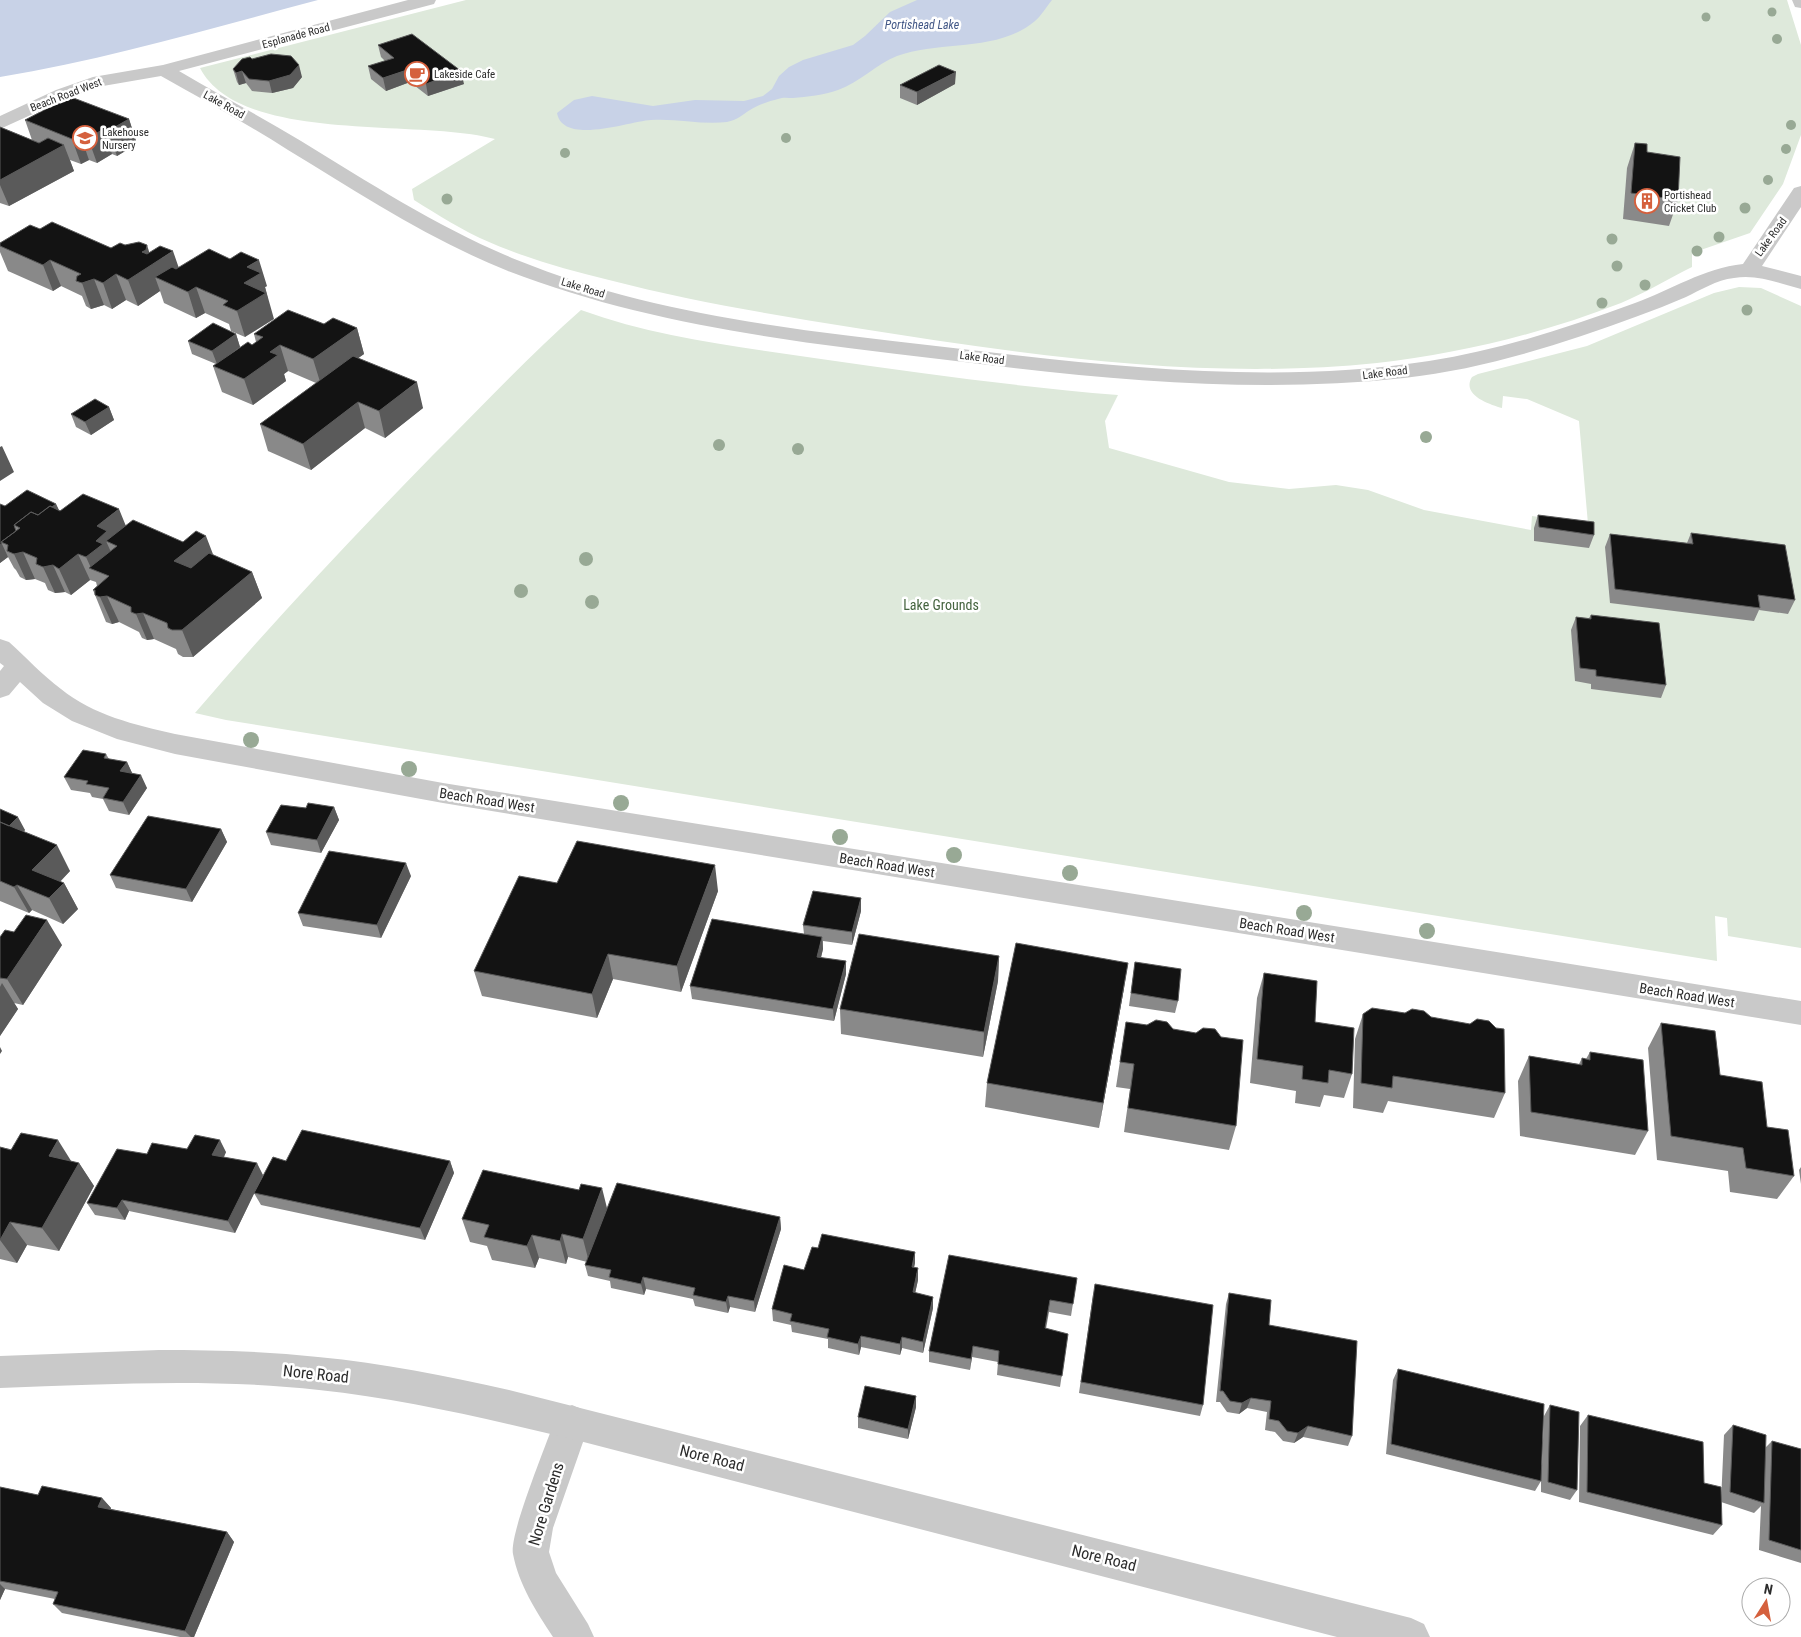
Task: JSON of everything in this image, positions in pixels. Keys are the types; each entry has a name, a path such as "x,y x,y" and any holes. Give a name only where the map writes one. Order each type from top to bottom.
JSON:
{"street":[{"name":"Esplanade Road","path":"164,70 428,0"},
{"name":"Beach Road West","path":"0,123 54,97 90,84 164,70"},
{"name":"Lake Road","path":"164,70 263,126 435,230 514,266 582,289 689,316 840,340 1064,368 1156,376 1307,379 1361,376 1452,364 1535,344 1640,308 1676,294 1713,275 1749,270 1751,264 1785,218 1801,192"},
{"path":"1749,270 1778,275 1801,283"},
{"name":"Beach Road West","path":"9,658 52,696 81,714 126,732 175,744 443,793 1801,1013"},
{"path":"0,689 9,658"},
{"name":"Nore Road","path":"0,1372 166,1366 264,1369 319,1373 372,1380 572,1422 1411,1637"},
{"name":"Nore Gardens","path":"572,1422 535,1528 531,1552 540,1582 575,1637"}],"green space":[{"path":"466,0 1787,0 1801,45 1801,135 1783,184 1750,233 1692,253 1692,267 1639,295 1592,314 1532,333 1470,348 1408,359 1312,368 1246,369 1181,367 1050,356 763,313 639,288 533,259 479,238 414,200 412,189 495,139 462,133 334,125 291,119 252,109 221,92 200,68"},
{"name":"Lake Grounds","path":"1739,287 1761,288 1801,306 1801,948 1728,936 1727,918 1715,916 1717,961 226,720 195,713 371,519 505,382 581,310 640,328 730,346 970,379 1118,395 1105,421 1109,448 1229,482 1289,489 1336,485 1368,490 1424,510 1531,530 1532,516 1588,524 1579,421 1527,399 1503,396 1502,408 1490,404 1473,394 1470,389 1472,377 1587,346 1714,293"}],"water":[{"path":"0,0 318,0 120,52 0,77"},
{"name":"Portishead Lake","path":"917,0 1052,0 1035,21 1020,31 1004,38 914,51 897,56 889,59 846,87 827,93 771,101 756,106 737,119 727,122 651,120 584,130 571,128 562,123 557,113 574,100 592,96 653,106 695,100 744,101 763,96 772,89 779,76 789,67 803,60 853,45 890,12"}],"building":[{"path":"412,34 461,71 426,84 407,70 383,78 368,66 394,58 378,45"},
{"path":"271,54 291,56 299,65 290,75 269,81 249,79 242,71 236,73 233,69 242,59 250,57 252,59"},
{"path":"939,65 956,72 917,92 900,85"},
{"path":"63,94 129,119 108,131 104,129 88,138 80,134 72,139 25,120 48,108 42,105"},
{"path":"0,127 39,143 48,138 64,145 0,180"},
{"path":"1635,143 1647,144 1647,152 1680,157 1678,200 1631,193"},
{"path":"52,222 111,248 120,243 125,245 139,242 147,245 146,250 142,252 147,254 160,246 173,251 128,280 116,274 103,283 94,279 82,283 76,281 77,276 81,274 50,260 43,265 0,246 0,243 30,225 40,229"},
{"path":"209,249 230,259 241,252 259,260 247,267 261,273 244,283 266,293 237,311 223,305 228,301 196,287 188,292 155,277 172,267 176,269"},
{"path":"288,310 324,324 333,318 357,328 313,359 280,345 270,352 278,355 244,379 213,366 248,342 252,345 263,337 254,334"},
{"path":"213,323 236,334 212,351 188,341"},
{"path":"353,356 417,382 379,411 358,402 303,444 260,424"},
{"path":"95,399 109,407 85,422 71,414"},
{"path":"27,490 56,504 38,515 31,512 14,525 16,531 1,542 2,544 0,545 0,504 5,506"},
{"path":"83,494 119,509 97,526 107,531 96,541 103,544 86,557 78,554 59,569 53,565 43,567 36,564 37,558 23,552 14,554 7,551 8,545 1,542 20,528 14,525 31,512 38,515 50,506 60,511"},
{"path":"1538,515 1594,522 1594,535 1539,527"},
{"path":"133,520 183,542 196,531 206,536 174,561 191,568 209,553 252,572 182,630 172,630 168,628 167,623 143,613 136,614 131,612 131,607 107,596 100,597 95,595 95,590 93,590 109,576 89,568 117,546 106,541"},
{"path":"1691,533 1785,545 1795,600 1758,595 1760,608 1615,589 1610,534 1693,544"},
{"path":"1591,615 1659,623 1666,685 1596,676 1596,670 1580,668 1576,617 1591,619"},
{"path":"83,750 106,754 104,758 127,762 120,771 141,775 123,802 103,798 109,788 86,784 88,781 64,777"},
{"path":"308,803 334,807 317,840 266,832 281,805 306,808"},
{"path":"0,809 18,817 9,826 0,822"},
{"path":"148,816 221,829 186,889 110,875"},
{"path":"0,822 57,845 32,870 64,883 49,898 17,885 14,887 0,881"},
{"path":"577,841 715,865 677,966 608,954 592,994 474,971 519,876 557,883"},
{"path":"329,851 406,863 377,925 298,913"},
{"path":"813,891 861,898 852,932 803,925"},
{"path":"26,915 47,920 7,979 0,978 0,937 5,930 14,932"},
{"path":"712,919 822,937 817,957 846,961 833,1009 690,986"},
{"path":"859,934 999,956 984,1032 840,1009"},
{"path":"1016,943 1128,963 1103,1103 987,1083"},
{"path":"1135,962 1181,969 1178,1001 1131,993"},
{"path":"1264,973 1317,981 1315,1022 1354,1028 1352,1074 1329,1070 1328,1083 1302,1079 1303,1066 1257,1059"},
{"path":"1372,1008 1405,1013 1412,1009 1424,1011 1431,1017 1470,1024 1477,1019 1489,1021 1496,1028 1504,1029 1505,1093 1393,1076 1392,1088 1361,1083 1363,1014"},
{"path":"1156,1020 1167,1022 1173,1029 1196,1033 1203,1028 1215,1029 1221,1037 1243,1040 1236,1126 1128,1108 1134,1064 1120,1062 1126,1022 1147,1025"},
{"path":"1661,1023 1715,1031 1720,1075 1762,1082 1767,1127 1788,1130 1794,1176 1746,1168 1743,1148 1671,1136"},
{"path":"1590,1052 1643,1060 1648,1131 1531,1112 1529,1056 1582,1065 1582,1058 1590,1060"},
{"path":"302,1130 450,1161 420,1228 254,1193 273,1157 286,1161"},
{"path":"21,1133 58,1140 49,1156 79,1163 42,1228 10,1222 0,1240 0,1147 11,1150"},
{"path":"195,1135 220,1140 212,1155 257,1163 228,1221 122,1200 117,1208 87,1203 117,1149 147,1154 152,1143 187,1149"},
{"path":"483,1170 579,1190 581,1184 602,1188 583,1239 562,1234 560,1241 532,1235 527,1246 484,1237 489,1225 462,1219"},
{"path":"617,1183 780,1217 754,1301 728,1296 726,1302 693,1295 695,1288 643,1277 641,1284 609,1277 611,1270 585,1265"},
{"path":"822,1234 915,1252 912,1267 918,1268 913,1292 933,1297 923,1342 902,1337 900,1344 861,1336 858,1344 827,1337 829,1329 790,1321 792,1314 772,1309 784,1265 804,1270 812,1247 818,1248"},
{"path":"949,1255 1077,1278 1073,1304 1050,1300 1045,1328 1068,1334 1062,1376 998,1364 999,1351 973,1346 971,1359 929,1351"},
{"path":"1095,1284 1213,1305 1203,1405 1081,1382"},
{"path":"1229,1293 1271,1300 1269,1325 1357,1341 1352,1436 1308,1426 1298,1433 1287,1431 1279,1421 1269,1419 1271,1401 1251,1398 1242,1403 1230,1401 1223,1391 1220,1391"},
{"path":"1398,1369 1544,1404 1541,1481 1391,1444"},
{"path":"865,1386 916,1396 908,1429 858,1417"},
{"path":"1550,1405 1579,1412 1577,1490 1548,1482"},
{"path":"1588,1415 1703,1442 1704,1483 1721,1487 1722,1525 1587,1492"},
{"path":"1733,1425 1766,1435 1764,1503 1730,1492"},
{"path":"1772,1441 1801,1449 1801,1550 1769,1540"},
{"path":"42,1486 102,1498 98,1507 227,1532 185,1631 53,1604 58,1592 0,1581 0,1487 38,1495"}],"place":[{"name":"Lakeside Cafe","path":"417,74"},
{"name":"Lakehouse Nursery","path":"85,138"},
{"name":"Portishead Cricket Club","path":"1647,201"}]}
